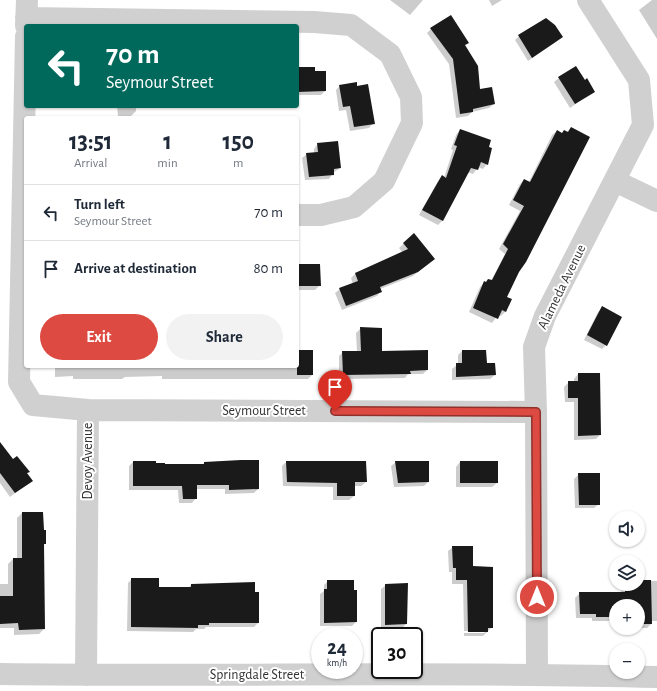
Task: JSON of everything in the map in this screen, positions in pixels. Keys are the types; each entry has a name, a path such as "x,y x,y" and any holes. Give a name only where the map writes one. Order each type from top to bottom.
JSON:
{"street":[{"name":"Alameda Avenue","path":"537,674 536,412 534,347 545,316 643,125 639,80 588,0"},
{"path":"26,20 314,22 351,25 390,54 411,96 412,123 384,181 354,207 321,215 299,215"},
{"path":"615,181 657,201"},
{"name":"Devoy Avenue","path":"24,242 19,382 33,406 88,410 86,675"},
{"name":"Seymour Street","path":"88,410 536,412"},
{"name":"Springdale Street","path":"0,674 86,675 200,683 444,683 537,674 657,677"}],"building":[{"path":"451,15 469,43 465,45 478,66 480,89 492,87 495,104 473,109 473,112 460,114 453,59 430,28"},
{"path":"546,18 555,25 563,37 532,58 518,35"},
{"path":"576,66 585,80 587,78 595,92 575,104 558,77"},
{"path":"299,67 315,67 315,71 326,71 326,91 299,92"},
{"path":"357,82 357,86 368,84 375,124 354,127 350,106 343,107 339,85"},
{"path":"571,127 590,137 507,297 512,299 506,312 502,310 498,319 473,308 484,281 486,282 488,279 492,280 508,249 503,244 524,206 513,200 524,179 530,182 557,130 562,133 564,130 568,132"},
{"path":"460,129 491,140 489,147 492,148 488,165 481,162 478,170 471,168 443,221 422,210 442,175 446,178 457,146 454,145"},
{"path":"338,141 341,168 334,169 334,175 309,177 306,153 318,152 317,143"},
{"path":"414,233 435,259 418,272 380,287 382,292 346,306 339,288 358,281 355,273 408,249 403,243"},
{"path":"299,264 320,264 321,286 299,286"},
{"path":"602,306 622,317 607,346 587,335"},
{"path":"360,327 382,328 382,351 428,350 428,370 410,371 411,374 343,375 342,351 361,351"},
{"path":"299,350 313,350 313,375 297,375 297,368 299,368"},
{"path":"462,350 486,350 487,363 495,363 496,375 456,377 456,363 462,363"},
{"path":"578,373 600,373 601,435 578,436 578,398 568,398 568,381 578,381"},
{"path":"0,442 13,459 17,456 30,472 27,473 33,481 15,493 0,473"},
{"path":"259,460 259,489 229,490 229,485 197,485 197,499 183,499 182,486 133,486 133,461 156,461 156,463 165,464 204,464 204,462"},
{"path":"286,461 366,461 367,482 355,482 355,496 337,496 337,483 287,482"},
{"path":"395,461 429,461 429,482 398,483"},
{"path":"460,461 498,461 498,483 460,483"},
{"path":"578,473 600,473 600,505 579,505"},
{"path":"22,512 43,512 44,530 46,530 46,544 44,544 45,629 19,630 18,623 0,624 0,596 13,596 13,558 22,558"},
{"path":"452,546 473,546 473,566 493,567 493,628 488,628 488,632 468,632 467,580 456,580 456,568 453,568"},
{"path":"131,578 159,578 159,587 191,587 191,584 255,582 255,592 259,592 259,623 209,623 209,625 198,625 198,628 131,627"},
{"path":"327,580 354,580 354,590 357,590 357,622 324,623 324,589 327,589"},
{"path":"645,580 651,580 652,624 645,624 645,599 609,599 609,617 596,617 596,614 580,614 579,592 645,591"},
{"path":"408,583 407,624 385,625 385,584"}],"route":[{"path":"335,411 536,412 537,597"}]}
